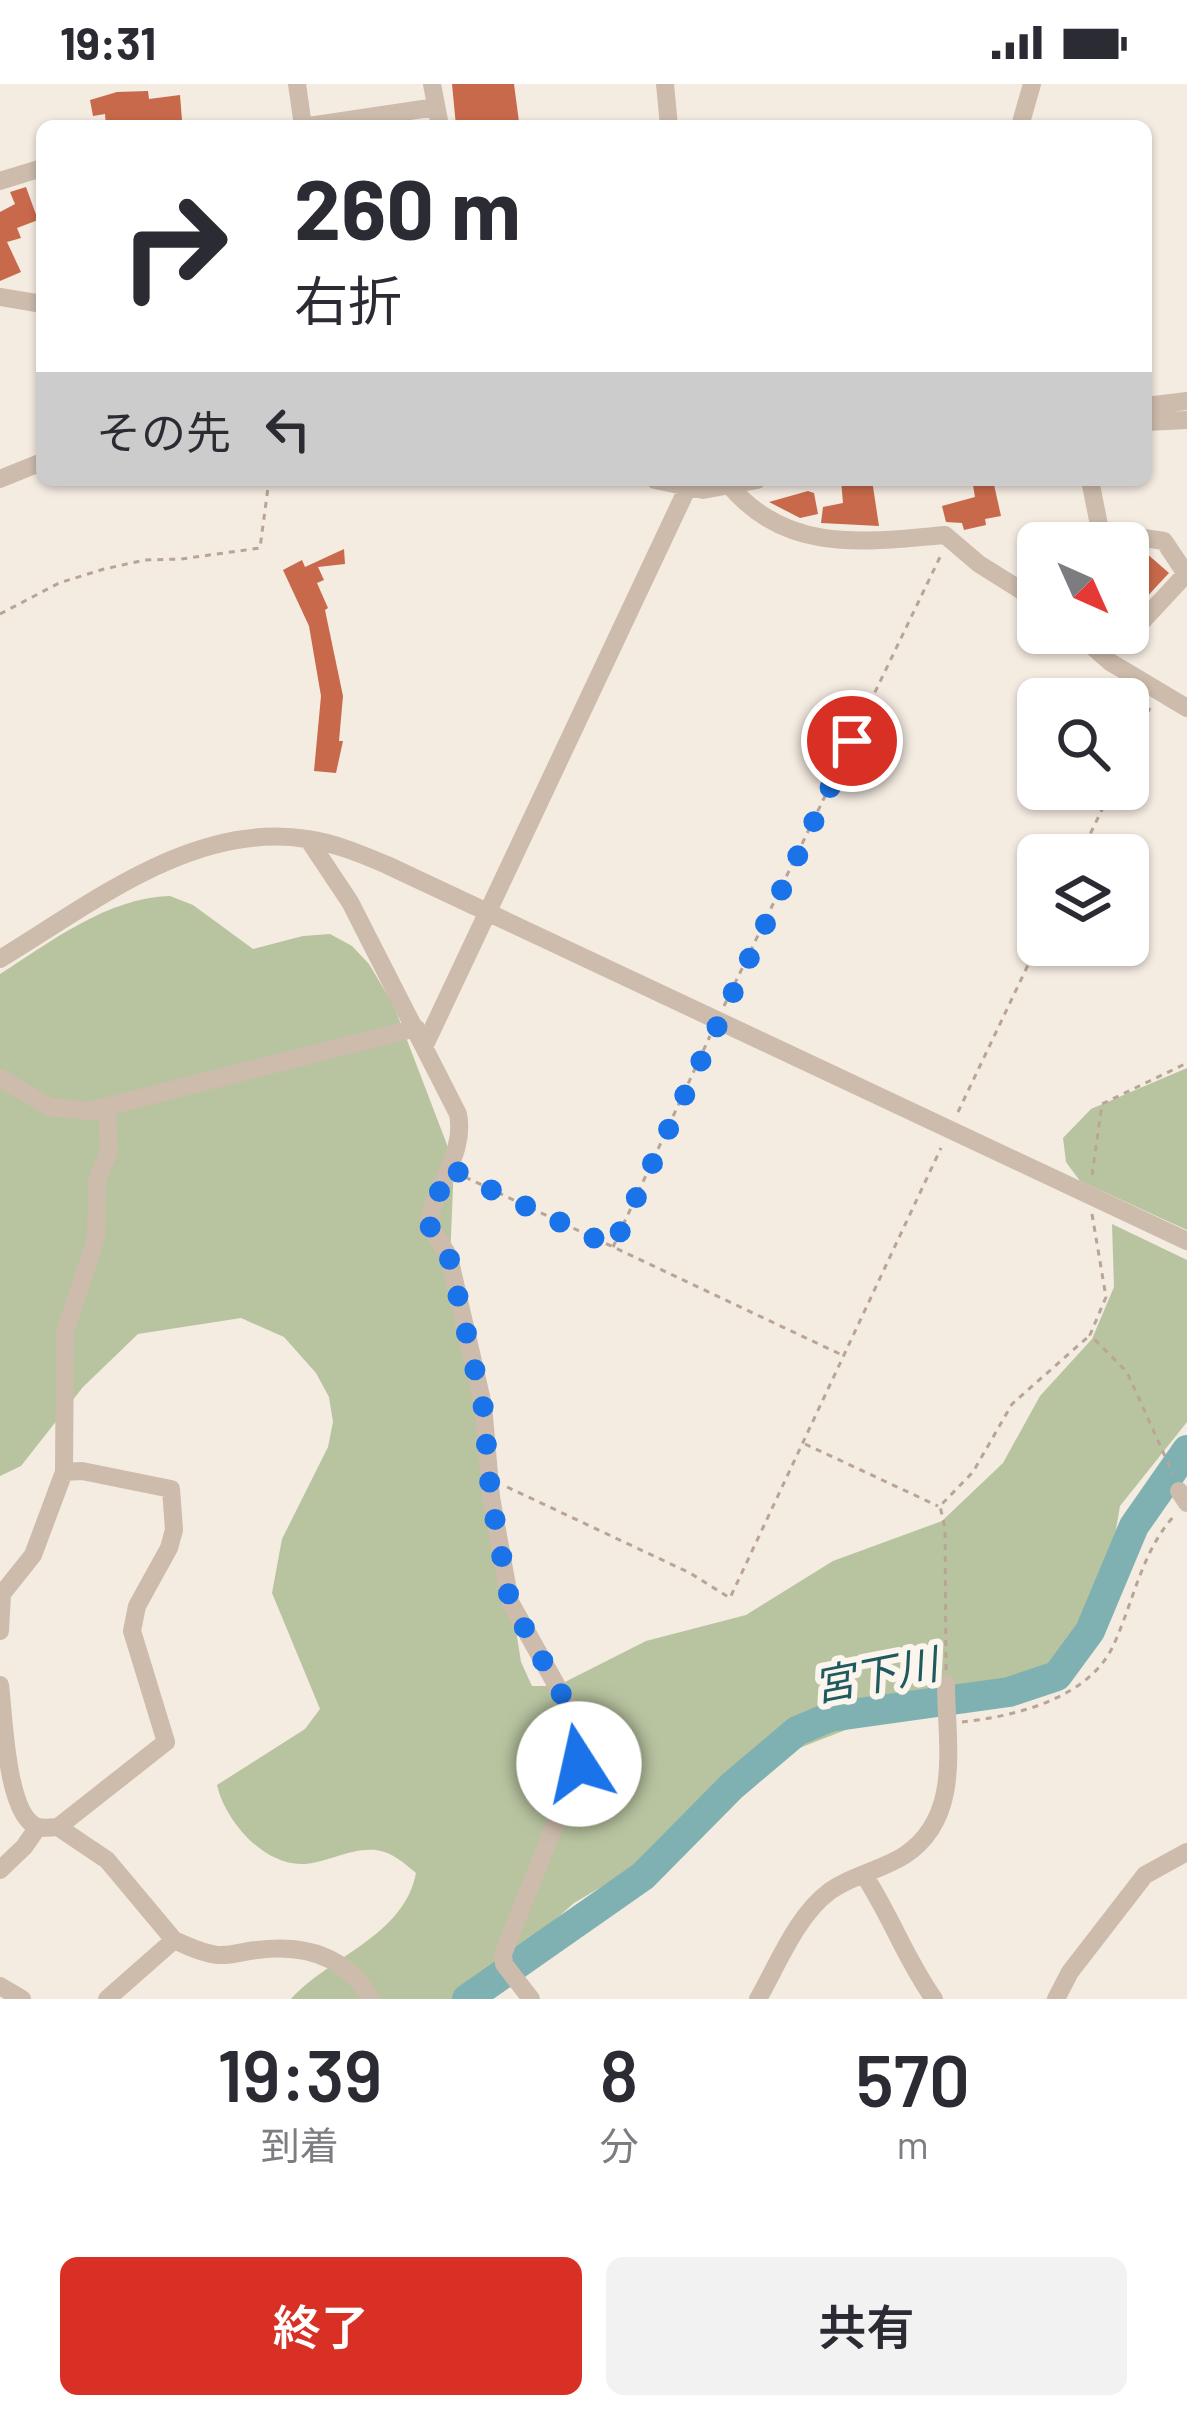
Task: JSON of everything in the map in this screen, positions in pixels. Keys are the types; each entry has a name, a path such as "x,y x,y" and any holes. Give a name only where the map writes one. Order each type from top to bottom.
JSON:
{"street":[{"path":"297,84 305,120"},
{"path":"385,120 438,116 432,84"},
{"path":"664,84 668,120"},
{"path":"1022,120 1032,84"},
{"path":"0,181 36,170"},
{"path":"0,297 36,303"},
{"path":"1152,405 1187,400"},
{"path":"1152,422 1187,420"},
{"path":"0,479 36,464"},
{"path":"0,1078 61,1110 107,1107 420,1036 488,913 697,486 730,486 748,508 801,534 829,540 882,543 945,535 1017,587"},
{"path":"1091,486 1098,522"},
{"path":"1149,539 1164,541 1186,574 1149,614"},
{"path":"1100,654 1187,708"},
{"path":"0,959 194,850 247,838 308,839 350,850 488,913 1187,1241"},
{"path":"308,839 350,902 458,1114 460,1139 429,1225 449,1257 483,1405 510,1602 577,1722 583,1750 503,1954 518,1992"},
{"path":"0,1631 2,1594 33,1555 64,1472 65,1332 95,1238 97,1181 109,1151 107,1107"},
{"path":"0,1870 48,1827 166,1742 133,1630 137,1606 169,1548 174,1529 172,1489 82,1471 64,1472"},
{"path":"0,1573 15,1562 36,1524 47,1522"},
{"path":"758,1999 808,1913 827,1892 905,1855 936,1823 948,1785 946,1684"},
{"path":"0,1685 15,1798 26,1817 107,1860 174,1940 222,1956 262,1949 321,1953 352,1973 371,1999"},
{"path":"1056,1999 1070,1972 1145,1875 1187,1852"},
{"path":"864,1875 885,1907 908,1963 934,1999"},
{"path":"107,1999 174,1940"},
{"path":"0,1986 22,1999"}],"path":[{"path":"0,614 59,583 104,569 260,548 268,486"},
{"path":"613,1247 716,1021 949,541"},
{"path":"1149,712 1159,691"},
{"path":"490,1479 690,1573 730,1598 1028,966"},
{"path":"940,1506 973,1472 1012,1405 1090,1335 1106,1297 1088,1195 1102,1104 1187,1063"},
{"path":"450,1166 468,1179 843,1356"},
{"path":"1090,1335 1123,1365 1146,1406 1169,1465"},
{"path":"804,1443 940,1506"},
{"path":"946,1719 992,1719 1043,1702 1098,1672 1113,1646 1154,1538 1183,1497"},
{"path":"940,1506 945,1528 946,1684"}],"green space":[{"path":"170,896 193,905 253,949 330,934 352,946 369,964 394,1006 454,1163 450,1260 465,1307 521,1662 532,1686 557,1686 646,1641 746,1615 833,1561 942,1521 1003,1463 1040,1396 1092,1339 1114,1287 1112,1224 1187,1260 1187,1422 1120,1506 1097,1640 1084,1660 1016,1692 861,1724 789,1752 733,1784 667,1848 574,1903 466,1999 291,1999 397,1913 416,1873 376,1850 301,1864 273,1857 247,1838 228,1812 217,1785 305,1729 320,1709 272,1593 282,1539 328,1447 333,1422 329,1397 316,1373 284,1337 241,1318 138,1334 83,1387 21,1466 0,1476 0,974 102,913"},
{"path":"1187,1068 1187,1230 1080,1181 1066,1162 1063,1138 1091,1109"}],"building":[{"path":"452,84 514,84 519,120 455,120"},
{"path":"148,91 149,99 180,95 182,120 93,116 90,100 117,92"},
{"path":"26,187 36,221 17,228 21,238 7,242 21,272 0,281 0,212 15,204 10,192"},
{"path":"842,486 873,486 879,526 821,523 823,507 843,503"},
{"path":"973,486 994,486 1001,516 964,530 962,523 946,522 942,506 975,497"},
{"path":"814,493 818,514 800,518 769,502"},
{"path":"344,549 345,564 318,567 324,580 317,583 328,608 343,696 339,741 343,741 336,773 314,771 321,696 309,626 283,570 302,560 305,567"},
{"path":"1149,556 1169,573 1149,594"}],"waterway":[{"name":"宮下川","path":"467,1999 643,1876 732,1786 797,1731 830,1717 1009,1692 1057,1676 1090,1631 1134,1526 1187,1450"}],"route":[{"path":"579,1764 583,1750 577,1722 510,1602 491,1497 483,1405 449,1257 429,1217 450,1166 468,1179 613,1247 852,741"}]}
